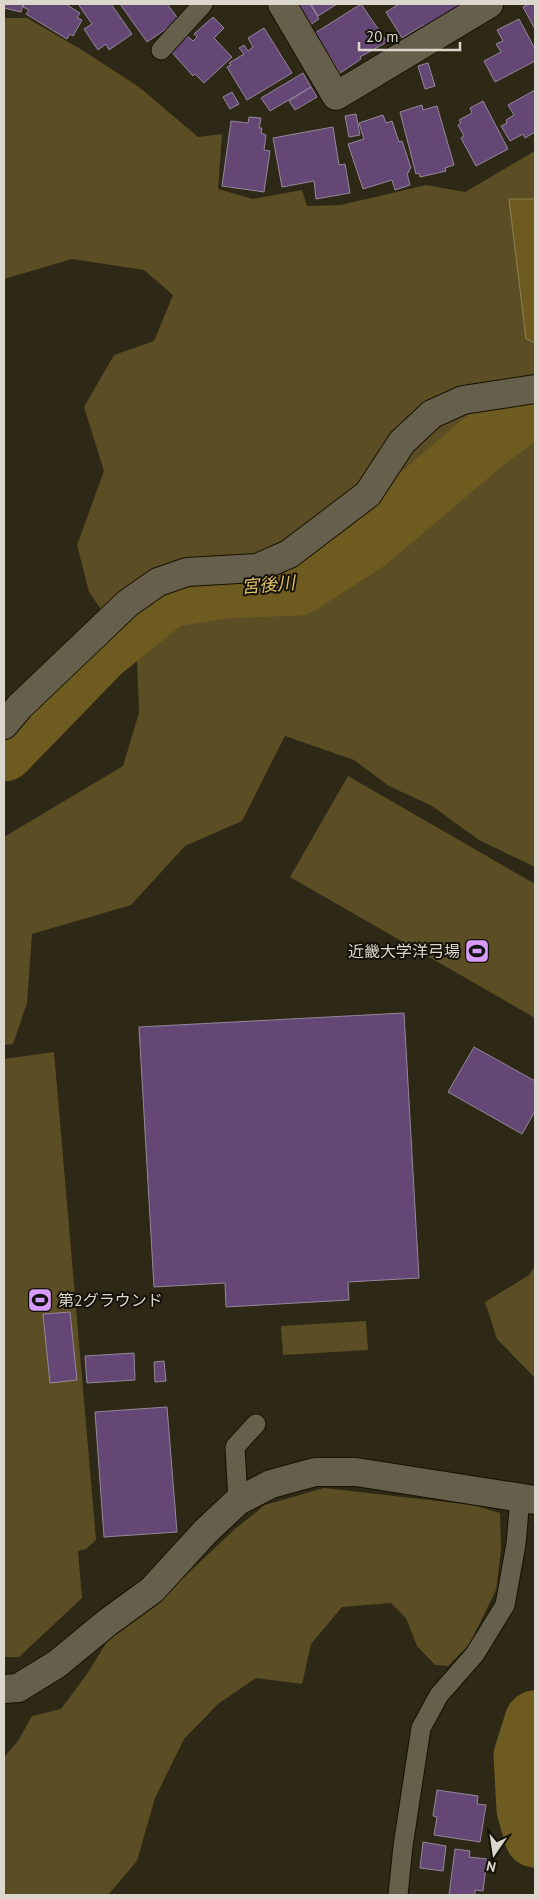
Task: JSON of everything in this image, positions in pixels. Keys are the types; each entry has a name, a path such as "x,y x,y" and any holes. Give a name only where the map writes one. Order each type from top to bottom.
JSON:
{"street":[{"path":"282,4 336,96 489,4"},
{"path":"4,725 20,706 128,603 158,582 186,572 257,568 289,554 368,494 402,442 432,414 463,400 535,389"},
{"path":"4,1689 18,1688 57,1664 108,1622 152,1590 205,1532 238,1502 271,1484 315,1472 356,1472 528,1499"}],"lane":[{"path":"162,50 203,4"},
{"path":"238,1502 235,1447 256,1424"},
{"path":"398,1895 403,1846 421,1728 439,1695 475,1654 505,1605 516,1544 528,1499"}],"shaded area":[{"path":"4,18 27,18 82,50 139,87 198,137 222,134 218,189 253,199 302,190 307,206 341,205 426,185 465,192 535,151 535,867 479,840 432,806 389,786 354,760 285,736 242,821 185,846 131,905 32,934 27,1003 13,1044 4,1045 4,837 123,766 139,713 137,661 89,592 77,545 104,471 84,407 114,355 154,341 173,295 144,270 72,259 4,279"},
{"path":"509,199 535,199 535,343 526,339"},
{"name":"近畿大学洋弓場","path":"348,776 535,884 535,1018 290,877"},
{"name":"第2グラウンド","path":"54,1052 96,1540 86,1549 78,1551 82,1598 19,1657 4,1657 4,1059"},
{"path":"535,1266 535,1378 497,1339 485,1302 529,1275"},
{"path":"366,1321 368,1350 283,1355 281,1326"},
{"path":"324,1488 473,1505 500,1513 501,1549 496,1590 469,1645 448,1666 435,1665 417,1646 406,1618 391,1603 342,1607 311,1644 302,1684 256,1678 218,1704 184,1739 155,1798 137,1861 108,1895 4,1895 4,1757 18,1741 32,1716 61,1709 87,1674 113,1632 166,1594 235,1529 265,1505"}],"building":[{"path":"4,4 23,4 21,12 4,8"},
{"path":"24,4 68,4 80,13 77,18 82,20 73,36 70,34 67,39 26,14 29,10 23,7"},
{"path":"78,4 111,4 132,34 109,50 106,44 98,50 84,29 92,24"},
{"path":"120,4 167,4 179,20 147,42"},
{"path":"297,4 310,4 319,19 310,25"},
{"path":"311,4 337,4 318,16"},
{"path":"361,4 387,42 360,57 361,59 340,73 315,33"},
{"path":"399,4 457,4 459,8 425,28 423,25 402,38 386,12"},
{"path":"535,4 535,29 523,7"},
{"path":"213,17 224,28 214,38 232,57 204,83 195,74 193,76 170,50 186,35 193,41 197,37 194,34"},
{"path":"519,19 535,49 535,61 495,82 484,61 501,52 496,44 503,41 497,30"},
{"path":"264,28 292,73 247,100 227,67 231,65 229,63 244,54 239,48 244,45 248,51 253,47 248,38"},
{"path":"428,63 435,86 425,89 418,66"},
{"path":"303,73 311,87 270,111 261,98"},
{"path":"311,87 317,97 295,110 289,101"},
{"path":"535,90 535,132 525,138 523,134 510,141 501,126 507,123 506,120 514,115 508,105"},
{"path":"232,92 239,104 230,109 223,97"},
{"path":"483,101 508,149 476,166 461,138 464,136 458,125 461,123 459,120 472,113 470,108"},
{"path":"422,105 423,110 437,106 454,165 445,168 446,171 420,177 419,173 416,174 400,112"},
{"path":"356,114 360,135 349,137 345,116"},
{"path":"383,115 386,123 392,121 399,142 402,141 411,168 407,173 410,185 395,190 392,180 363,189 348,144 364,139 359,123"},
{"path":"249,117 261,118 259,128 262,128 261,133 266,135 264,150 270,151 264,192 222,186 231,121 248,123"},
{"path":"333,127 339,165 345,164 350,193 316,199 314,181 282,187 273,138"},
{"path":"404,1013 419,1278 348,1282 349,1300 226,1307 225,1283 154,1287 139,1027"},
{"path":"474,1047 535,1081 535,1111 522,1134 448,1092"},
{"path":"70,1312 77,1380 50,1383 43,1314"},
{"path":"134,1353 135,1380 87,1383 85,1356"},
{"path":"164,1361 166,1381 155,1382 154,1362"},
{"path":"167,1407 177,1532 104,1537 95,1412"},
{"path":"437,1790 478,1796 477,1804 486,1805 480,1842 434,1835 437,1817 433,1816"},
{"path":"423,1842 446,1846 443,1871 420,1868"},
{"path":"455,1849 470,1851 469,1857 487,1859 483,1891 475,1890 475,1895 449,1895"}],"waterway":[{"name":"宮後川","path":"4,751 101,651 168,597 224,588 298,585 368,540 481,444 529,408 535,406"},
{"path":"535,1721 524,1756 527,1809 535,1837"}],"place":[{"name":"近畿大学洋弓場","path":"477,951"},
{"name":"第2グラウンド","path":"40,1300"}]}
